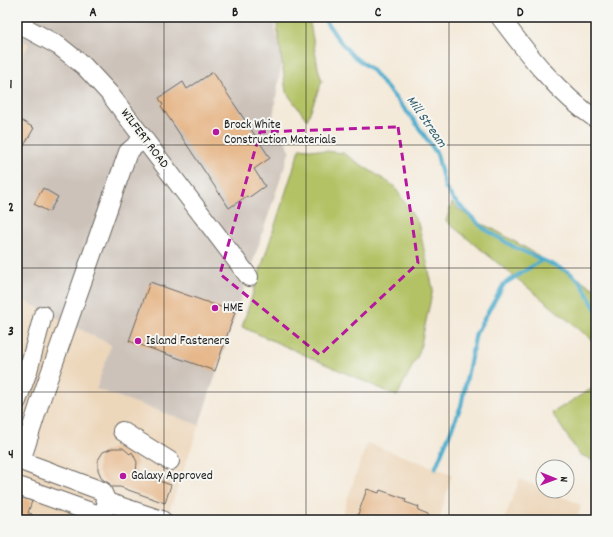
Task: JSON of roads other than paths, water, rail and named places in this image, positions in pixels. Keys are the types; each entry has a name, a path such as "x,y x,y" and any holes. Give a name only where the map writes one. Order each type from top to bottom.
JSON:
{"street":[{"path":"500,17 543,70 568,96 596,119"},
{"name":"WILFERT ROAD","path":"17,23 59,46 84,66 109,93 249,277"},
{"path":"104,512 102,491 19,461 128,152 144,138"},
{"path":"17,401 22,369 43,315"},
{"path":"122,431 170,461"},
{"path":"17,486 65,502 104,512 162,520"}],"waterway":[{"name":"Mill Stream","path":"323,17 338,39 353,56 371,69 413,119 437,154 445,187 453,199 483,228 514,247 569,272 581,283 596,310"},
{"path":"435,469 461,406 476,333 504,284 542,260"}],"place":[{"name":"Brock White Construction Materials","path":"216,132"},
{"name":"HME","path":"215,308"},
{"name":"Island Fasteners","path":"138,341"},
{"name":"Galaxy Approved","path":"123,476"}]}
